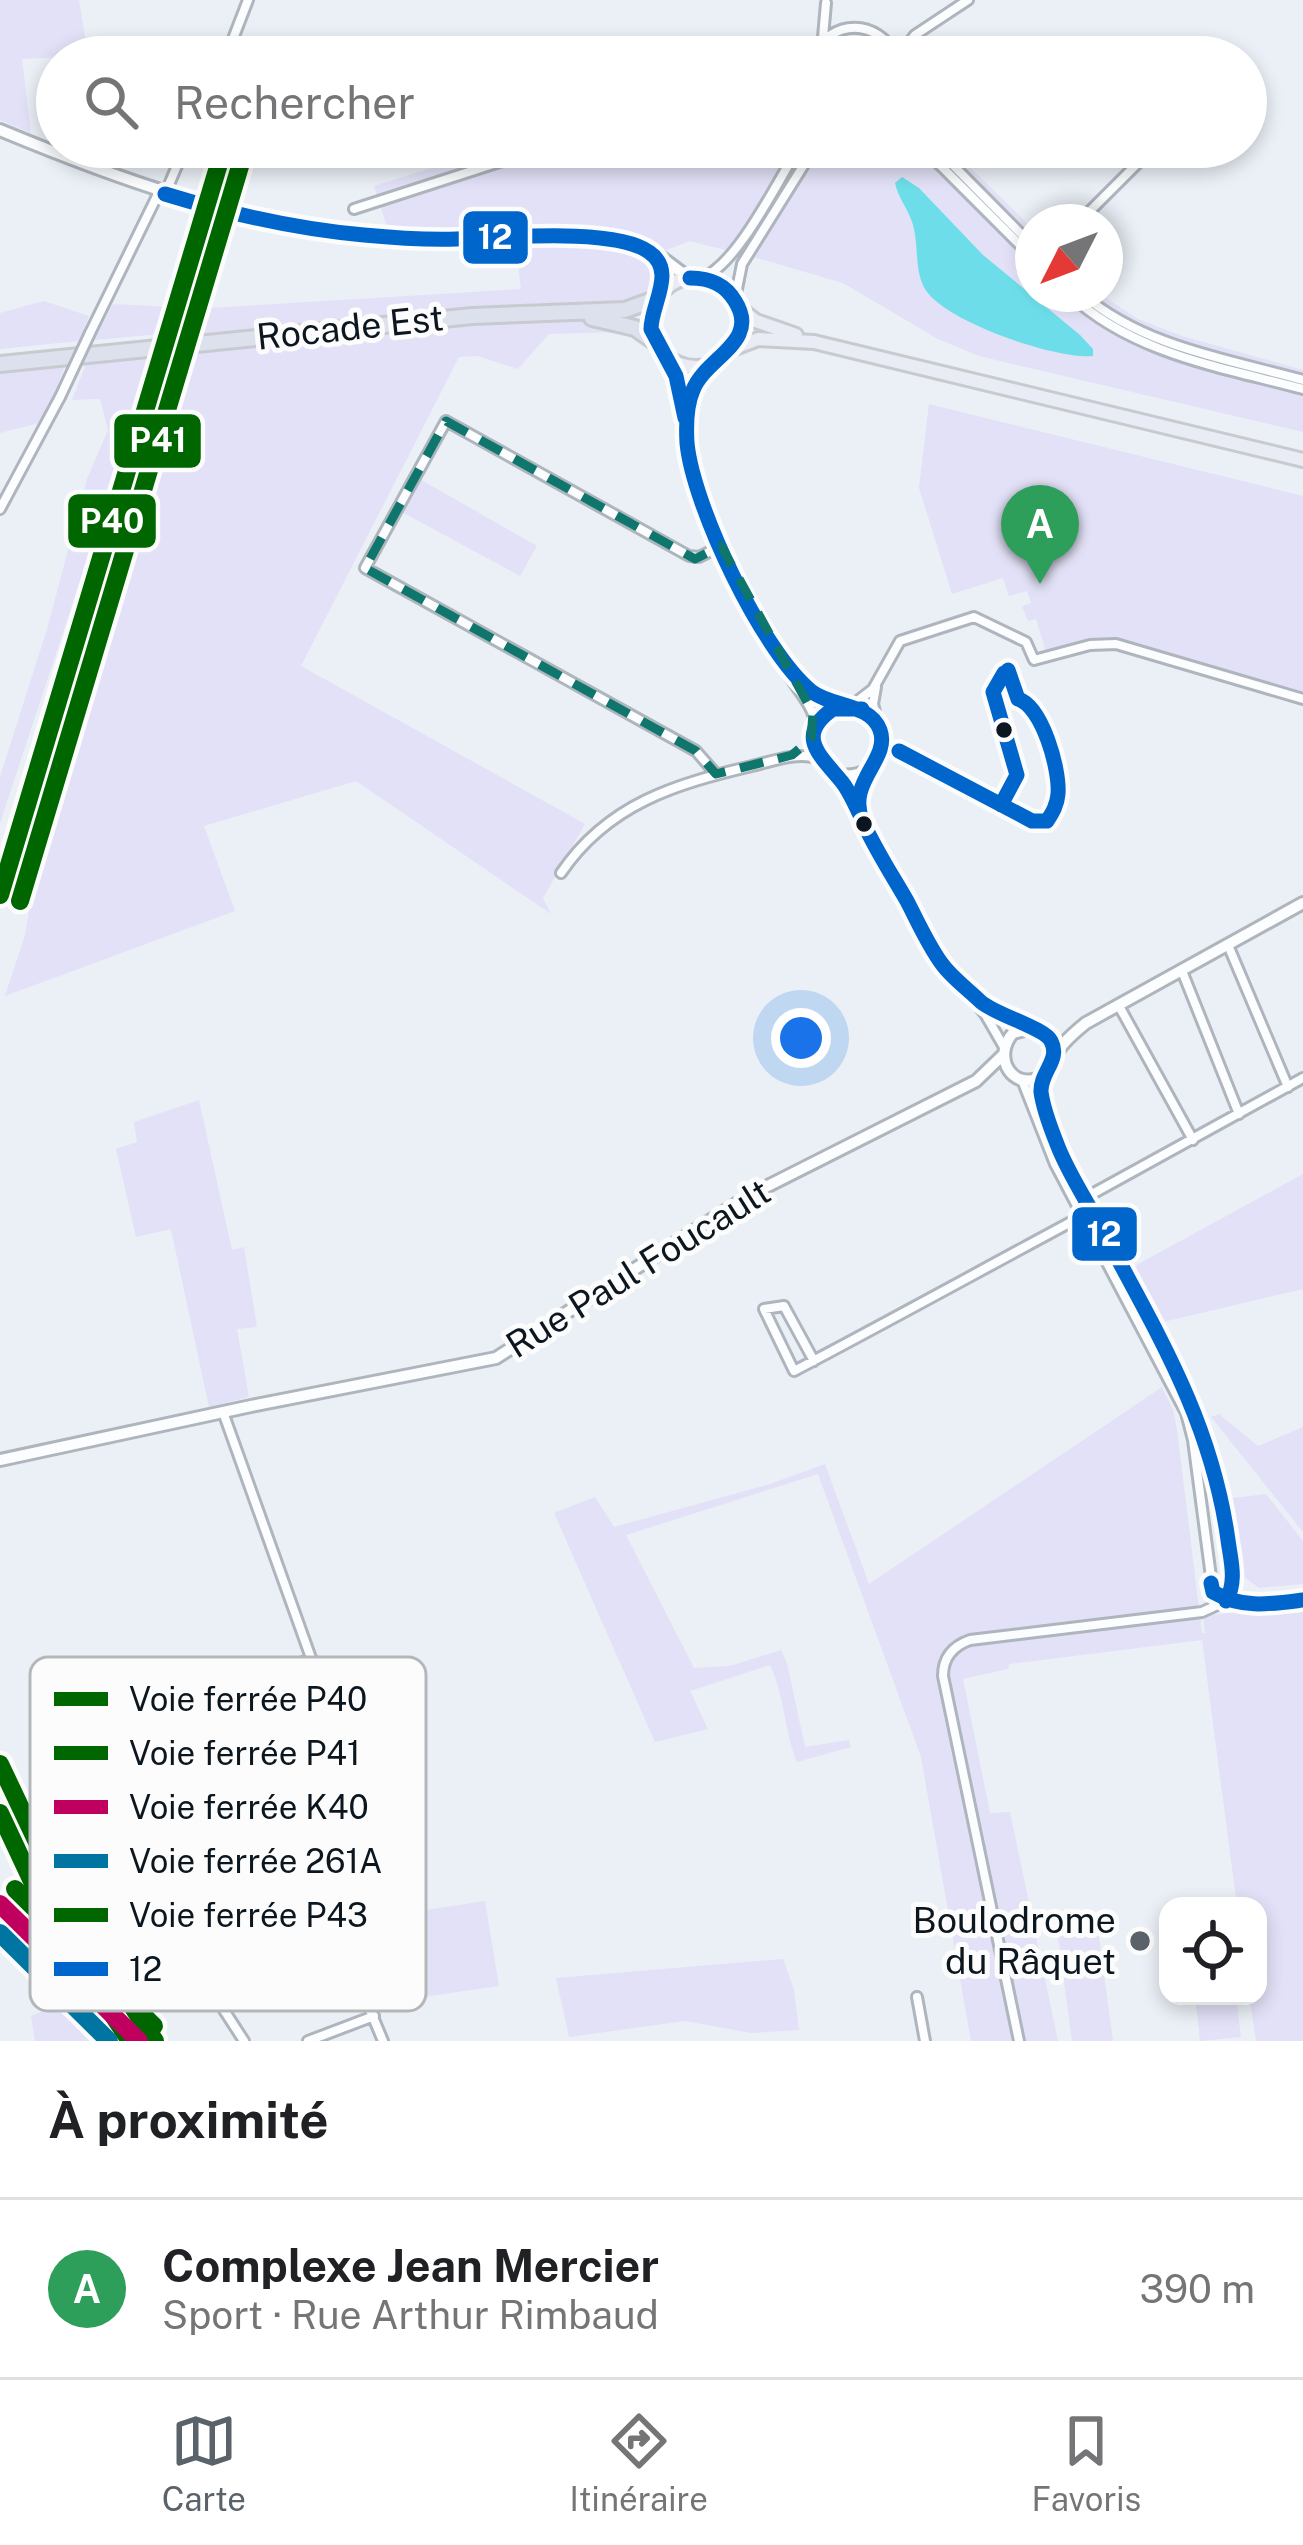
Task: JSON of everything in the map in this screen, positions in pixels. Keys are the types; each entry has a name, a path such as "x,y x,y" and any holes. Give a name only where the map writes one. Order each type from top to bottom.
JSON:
{"highway":[{"name":"Rocade Est","path":"0,364 472,316 629,309 660,295"},
{"name":"Rocade Est","path":"557,314 616,322 655,342"}],"main road":[{"path":"814,342 758,339 732,349 709,366 688,367 666,356 655,342 651,319 660,295 696,278 721,285 756,321 814,342 1303,460"},
{"path":"732,349 741,327 736,303"}],"street":[{"path":"234,36 248,0"},
{"path":"911,36 968,0"},
{"path":"826,2 848,28"},
{"path":"821,36 826,2"},
{"path":"830,36 848,28 869,29 881,36"},
{"path":"0,130 36,144"},
{"path":"98,168 162,193 244,216 362,235 553,237 648,250 696,278 716,270 731,253 786,168"},
{"path":"0,509 174,168"},
{"path":"354,209 481,168"},
{"path":"736,303 742,264 802,168"},
{"path":"943,168 1015,241"},
{"path":"956,168 1015,228"},
{"path":"1097,204 1133,168"},
{"path":"648,250 661,266 660,295"},
{"path":"1092,312 1152,347 1303,389"},
{"path":"1106,312 1162,341 1303,380"},
{"path":"666,356 678,380 695,484 721,546 813,713 814,747 820,762"},
{"path":"687,432 691,392 709,366"},
{"path":"716,774 696,751 365,568 446,421 689,556 699,557 721,546"},
{"path":"787,758 802,748 830,710 868,695 900,641 974,617 1026,642 1034,660 1090,645 1116,644 1303,700"},
{"path":"778,653 815,694 867,711 879,723"},
{"path":"860,817 858,792 866,770 882,751 873,704 879,680"},
{"path":"561,873 593,835 661,790 787,758 812,756 833,772 848,789 935,956 993,1025 1006,1067 1030,1093 1048,1149 1188,1392 1205,1432 1222,1497 1234,1586 1226,1601 1200,1612 970,1640 957,1645 944,1663 1019,2041"},
{"path":"833,772 847,776 866,770"},
{"path":"1080,1201 1041,1090 1055,1057 1086,1023 1303,903"},
{"path":"1228,945 1288,1087"},
{"path":"1182,971 1239,1114"},
{"path":"968,993 1001,1016 1051,1040 1055,1057"},
{"path":"1119,1006 1193,1139"},
{"path":"1003,1051 1013,1033 1086,1023"},
{"name":"Rue Paul Foucault","path":"0,1460 502,1356 750,1195 976,1081 993,1069 1003,1051"},
{"path":"1019,1078 1044,1075"},
{"name":"Rue Paul Foucault","path":"976,1081 1019,1078"},
{"path":"1080,1201 1303,1078"},
{"path":"814,1360 784,1306 764,1309 794,1371 1087,1214"},
{"path":"1087,1214 1186,1413 1212,1590 1226,1601 1253,1606 1303,1600"},
{"path":"223,1412 311,1657"},
{"path":"916,1997 925,2041"},
{"path":"225,2011 244,2041"},
{"path":"372,2011 383,2041"},
{"path":"308,2041 374,2016"}],"highlighted area":[{"path":"446,421 695,559 721,546 813,713 811,739 792,755 716,774 696,751 365,568"}],"shaded area":[{"path":"0,0 79,0 85,36 36,36 36,58 22,59 31,133 0,120"},
{"path":"431,168 971,168 1015,211 1015,312 1123,309 1182,336 1303,370 1303,432 979,356 938,339 843,283 764,260 690,241 645,258 653,268 653,288 626,301 618,332 549,334 518,369 477,356 459,357 301,666 585,824 543,898 551,914 356,781 204,826 235,911 5,996 25,935 55,753 82,645 183,309 170,308 160,334 94,340 113,304 170,307 196,210 209,214 213,198 387,227 374,186","holes":["214,221 406,247 516,246 521,289 193,309"]},
{"path":"44,301 89,316 79,341 0,349 0,313"},
{"path":"154,357 0,823 0,777 47,629 87,479 108,430 100,399 72,400 86,364"},
{"path":"66,363 43,422 0,433 0,373"},
{"path":"929,404 1303,496 1303,695 1129,643 1085,641 1046,652 1036,619 1028,621 1022,606 1031,603 1027,591 1009,596 1003,578 952,594 919,488"},
{"path":"418,478 537,546 520,576 400,511"},
{"path":"199,1100 232,1250 244,1247 257,1327 237,1329 249,1397 209,1407 171,1229 136,1237 116,1149 137,1142 134,1122"},
{"path":"1303,1174 1303,1289 1159,1323 1131,1268"},
{"path":"1162,1387 1177,1430 1202,1633 1203,1616 1303,1604 1303,2041 1256,2041 1250,2005 1267,2005 1267,1897 1236,1897 1202,1640 1009,1664 1008,1669 963,1679 990,1813 1010,1812 1058,2041 971,2041 921,1757 818,1474 626,1535 694,1668 730,1666 781,1650 805,1747 849,1740 851,1747 797,1762 770,1665 690,1691 708,1729 655,1742 554,1513 595,1497 614,1527 825,1464 869,1584"},
{"path":"1219,1414 1258,1446 1303,1427 1303,1532 1211,1417"},
{"path":"1266,1494 1303,1541 1303,1584 1259,1588 1244,1577 1233,1498"},
{"path":"485,1901 499,1986 426,1997 426,1910"},
{"path":"1096,1915 1113,2041 1072,2041 1056,1921"},
{"path":"783,1959 794,1990 799,2030 751,2033 685,2021 569,2037 556,1978"},
{"path":"1196,2005 1237,2005 1241,2037 1200,2041"},
{"path":"43,2011 86,2011 117,2041 35,2041 31,2016"}],"water":[{"path":"902,177 919,188 1015,281 1015,312 1052,312 1080,335 1093,349 1093,356 1029,345 977,326 936,302 919,274 913,225 895,183"}],"rail line":[{"name":"P40","path":"0,895 218,168"},
{"name":"P41","path":"20,901 240,168"},
{"name":"P40","path":"0,1764 30,1827"},
{"name":"P41","path":"0,1813 30,1877"},
{"name":"P43","path":"15,1889 30,1904"},
{"name":"K40","path":"0,1904 30,1934"},
{"name":"261A","path":"0,1933 30,1963"},
{"name":"261A","path":"79,2011 109,2041"},
{"name":"K40","path":"109,2011 139,2041"},
{"name":"P41","path":"110,2011 130,2041"},
{"name":"P40","path":"135,2011 155,2041"},
{"name":"P43","path":"139,2011 154,2026"}],"transit line":[{"name":"12","path":"165,194 263,220 339,232 434,239 585,237 633,244 649,252 661,269 651,329 676,376 685,418"},
{"name":"12","path":"690,278 722,286 741,315 737,338 700,378 688,409 692,470 716,539 752,612 792,671 811,691 868,715 880,730 882,741 863,783 859,808 937,957 981,1002 1051,1041 1054,1054 1041,1092 1055,1138 1160,1338 1209,1454 1232,1564 1226,1601"},
{"name":"12","path":"899,751 1032,821 1047,821 1058,794 1053,755 1035,713 1018,699 1008,670"},
{"name":"12","path":"1001,805 1017,775 993,692 1004,673"},
{"name":"12","path":"861,817 813,737 821,719 833,709 862,709"},
{"name":"12","path":"1211,1583 1213,1592 1246,1603 1303,1600"}],"place":[{"name":"Complexe Jean Mercier","path":"1040,584"},
{"name":"Boulodrome du Râquet","path":"1140,1941"}]}
